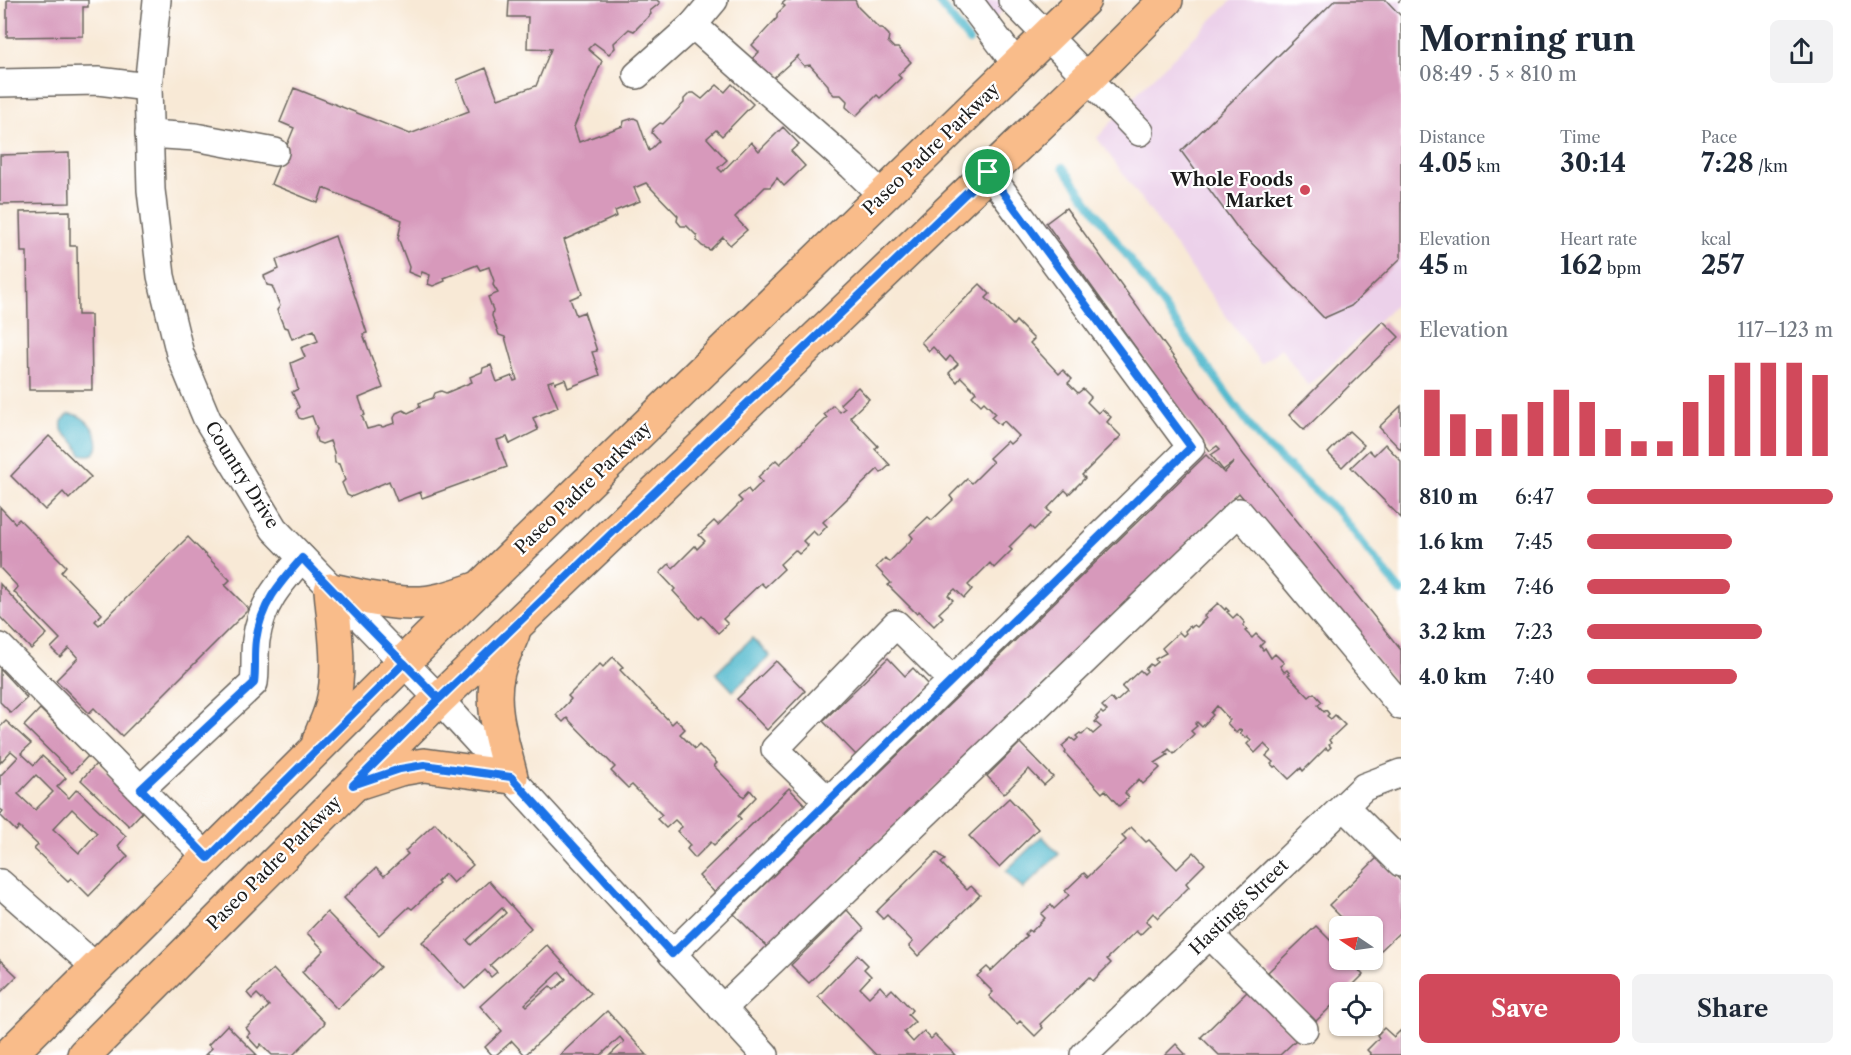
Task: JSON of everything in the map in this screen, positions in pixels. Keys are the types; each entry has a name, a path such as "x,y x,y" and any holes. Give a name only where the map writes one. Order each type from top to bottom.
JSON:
{"main road":[{"name":"Paseo Padre Parkway","path":"9,1055 480,588 1084,0"},
{"name":"Paseo Padre Parkway","path":"84,1055 439,699 1089,77 1166,0"},
{"path":"315,751 332,706 336,677 337,657 331,590 388,601 412,603 437,601 480,588"},
{"path":"353,785 400,769 424,765 511,777 497,720 495,694 498,671 516,625"}],"street":[{"name":"Country Drive","path":"157,0 148,87 152,190 162,276 180,354 213,429 274,529 439,699 765,1055"},
{"path":"637,75 693,25 714,0"},
{"path":"968,0 1017,65"},
{"path":"1012,0 1140,132"},
{"path":"693,25 883,196"},
{"path":"0,83 98,81 148,87"},
{"path":"149,135 195,137 275,152"},
{"path":"672,954 1191,447 988,172"},
{"path":"722,1009 1239,512 1401,706"},
{"path":"141,789 254,683 256,642 262,614 275,589 302,558"},
{"path":"828,801 775,749 896,624 952,680"},
{"path":"0,647 208,858"},
{"name":"Hastings Street","path":"1084,1055 1364,787 1401,773"},
{"path":"1344,806 1401,862"},
{"path":"0,883 97,968"},
{"path":"1210,935 1304,1029"}],"shaded area":[{"path":"980,0 1014,0 994,19"},
{"path":"1232,0 1401,0 1401,300 1308,386 1281,348 1261,364 1097,138 1142,88"}],"water":[{"path":"69,414 78,416 92,428 98,445 96,451 90,455 81,454 74,442 62,431 62,421"},
{"path":"752,638 770,656 733,691 716,673"},
{"path":"1042,836 1059,854 1023,889 1006,871"}],"building":[{"path":"7,0 88,0 88,7 83,7 83,36 7,37"},
{"path":"509,0 657,0 660,3 650,11 651,14 634,31 629,29 614,43 615,48 609,54 594,43 588,49 602,61 574,127 579,142 623,126 624,121 634,118 638,120 649,151 659,141 652,133 653,129 660,123 663,124 684,103 684,99 690,93 702,99 717,85 725,92 732,84 753,104 722,136 716,130 707,138 727,160 718,168 722,172 751,142 759,151 783,127 799,144 791,151 805,166 784,186 777,178 770,187 765,187 735,217 747,230 730,245 723,237 710,250 697,241 697,236 687,226 681,226 677,221 678,216 646,183 634,188 640,201 615,211 617,216 564,240 582,294 570,299 576,315 584,312 597,351 592,352 600,375 568,388 565,379 555,383 554,380 548,382 558,407 533,418 538,430 510,444 507,437 497,440 507,467 422,498 420,492 397,501 389,481 351,497 347,495 342,483 345,480 339,464 335,463 330,441 322,444 317,442 315,434 317,429 312,416 302,419 296,411 299,407 292,392 298,389 291,363 305,357 301,348 318,341 314,330 292,339 288,328 284,327 277,310 280,306 272,286 267,285 264,276 279,269 276,260 335,236 367,333 363,334 383,388 359,398 367,429 395,423 396,413 403,410 408,413 420,407 419,403 433,398 435,393 441,391 446,393 472,382 470,377 491,365 497,382 512,376 514,381 517,380 505,337 499,335 492,316 493,310 488,297 498,293 493,285 494,281 489,267 480,270 477,265 444,278 445,281 433,286 428,284 430,275 422,272 420,277 408,272 409,267 398,238 402,220 323,188 318,203 271,184 294,128 280,122 294,88 410,134 469,111 457,80 486,68 498,99 536,86 551,49 527,48 528,17 508,17"},
{"path":"786,0 855,0 858,7 889,35 888,42 894,48 898,48 911,62 898,75 901,78 880,98 877,95 856,116 846,107 847,101 841,95 834,95 810,65 804,66 797,58 799,55 771,80 751,60 759,52 752,45 777,18"},
{"name":"Whole Foods Market","path":"1335,0 1386,0 1401,16 1401,258 1351,306 1324,318 1239,230 1181,151"},
{"path":"69,153 70,203 0,204 0,155"},
{"path":"1066,208 1244,455 1401,650 1401,689 1239,493 769,949 734,914 1206,455 1224,473 1234,462 1223,470 1211,455 1220,449 1217,446 1210,451 1046,223"},
{"path":"70,211 70,246 77,246 78,315 91,315 92,390 29,390 27,252 21,252 20,212"},
{"path":"980,284 990,294 986,298 1013,325 1016,321 1034,339 1030,343 1059,374 1063,370 1072,379 1068,383 1078,393 1083,389 1091,397 1087,402 1098,413 1102,409 1111,417 1107,422 1121,436 1082,475 1085,478 1069,494 1065,490 1047,509 1051,513 1034,530 1030,526 1009,547 1012,550 994,568 990,563 968,585 972,589 964,598 955,589 948,595 953,600 939,613 943,617 934,626 919,611 916,613 888,585 891,583 876,567 885,558 889,562 913,538 910,534 928,517 932,520 953,500 950,496 967,479 972,483 993,462 989,458 1007,441 1010,444 1019,436 1004,421 1000,425 991,417 995,413 984,402 981,405 972,396 976,392 961,377 957,382 949,373 958,364 950,356 946,361 933,347 929,351 921,342"},
{"path":"1383,321 1399,337 1304,430 1289,415"},
{"path":"858,387 869,399 850,417 878,446 875,449 890,465 881,473 878,469 823,522 827,526 818,536 813,531 803,541 808,546 799,554 795,550 780,564 784,569 765,587 761,583 723,619 728,624 718,633 702,616 699,619 660,573 669,564 673,568 695,546 697,549 705,541 699,535 714,521 718,525 742,501 738,497 748,489 751,493 762,482 758,477 776,460 780,464 827,418 824,414 833,405 840,412 845,408 840,404"},
{"path":"1401,406 1401,450 1379,427"},
{"path":"1349,431 1364,445 1342,467 1328,453"},
{"path":"49,436 91,477 69,499 63,492 45,510 11,476"},
{"path":"1385,444 1401,461 1401,518 1351,467 1369,450 1374,455"},
{"path":"0,507 15,523 19,519 66,566 61,572 102,614 95,621 99,625 188,537 230,580 225,585 249,609 122,736 94,708 89,713 56,680 78,658 69,648 60,657 51,648 60,639 14,592 18,587 0,568"},
{"path":"0,584 47,634 31,649 0,617"},
{"path":"1218,603 1229,611 1227,612 1233,618 1237,614 1245,623 1243,625 1247,630 1245,631 1252,638 1256,634 1264,642 1260,646 1263,650 1265,648 1271,658 1275,654 1284,663 1280,666 1284,672 1287,670 1290,674 1288,675 1309,697 1314,693 1322,702 1318,705 1329,714 1327,716 1331,719 1335,715 1345,725 1329,740 1331,747 1328,750 1326,748 1303,771 1301,768 1289,779 1271,764 1273,762 1266,756 1271,751 1264,744 1255,753 1247,744 1251,740 1240,733 1242,731 1240,729 1236,733 1227,723 1230,720 1217,706 1211,713 1213,715 1202,727 1197,722 1195,724 1197,726 1191,731 1194,734 1174,754 1169,749 1165,753 1168,755 1155,763 1160,768 1143,784 1139,779 1125,793 1129,797 1119,806 1105,790 1102,793 1065,753 1062,746 1071,738 1075,741 1078,738 1076,736 1080,733 1082,735 1088,729 1093,734 1101,727 1095,722 1101,712 1103,714 1107,711 1102,706 1111,698 1115,703 1127,692 1122,687 1140,670 1144,674 1150,664 1152,666 1157,662 1155,659 1166,653 1162,648 1179,632 1183,636 1190,626 1191,628 1194,625 1197,627 1206,618 1204,616"},
{"path":"613,657 623,667 620,670 672,724 676,720 685,729 680,734 695,749 699,745 717,763 714,766 744,797 750,790 756,797 738,816 741,819 714,845 711,842 695,858 687,849 690,845 677,831 682,827 675,820 666,828 657,819 662,815 632,785 628,788 611,771 615,767 567,718 563,722 556,715 571,699 568,696 600,664 603,667"},
{"path":"888,658 905,676 913,668 930,686 858,757 823,721"},
{"path":"776,661 805,691 767,730 737,699"},
{"path":"0,669 27,698 11,713 0,702"},
{"path":"40,709 88,756 72,773 24,726"},
{"path":"6,721 31,744 21,753 34,765 42,756 66,778 57,787 69,798 77,789 126,836 118,846 128,856 89,896 71,878 68,881 34,849 38,845 19,827 16,831 0,815 3,811 0,809 0,776 18,757 11,751 0,763 0,727","holes":["36,775 53,792 35,810 18,794","72,809 97,833 79,853 53,829"]},
{"path":"1020,743 1053,777 1044,785 1029,769 1004,794 987,776"},
{"path":"96,764 144,810 129,826 81,780"},
{"path":"789,788 806,806 716,894 699,876"},
{"path":"1009,798 1038,829 999,867 969,836"},
{"path":"435,823 473,865 453,883 445,874 437,882 439,884 412,909 409,907 379,935 344,898 376,868 384,876 408,854 405,851"},
{"path":"1131,827 1146,842 1149,840 1177,869 1194,852 1205,864 1186,883 1189,887 1158,918 1153,913 1146,921 1150,925 1140,935 1136,931 1107,959 1111,963 1093,981 1089,977 1040,1024 1043,1028 1035,1036 1020,1021 1017,1024 989,996 993,992 977,976 987,967 991,971 1027,936 1025,934 1029,930 1031,932 1045,918 1041,914 1051,905 1054,909 1069,895 1065,891 1084,873 1088,877 1126,840 1122,836"},
{"path":"937,852 945,860 941,863 967,890 971,886 980,895 918,956 909,946 913,942 887,915 883,919 876,912"},
{"path":"1378,857 1401,881 1401,931 1383,948 1383,916 1340,916 1329,905"},
{"path":"489,881 531,928 490,965 497,972 491,977 485,970 465,989 422,942","holes":["502,908 506,913 471,945 467,940"]},
{"path":"847,910 864,929 809,983 791,965"},
{"path":"327,912 381,967 337,1009 302,972 324,950 307,933"},
{"path":"1316,926 1329,939 1329,970 1358,970 1363,975 1356,982 1329,982 1329,1009 1315,1022 1268,972"},
{"path":"547,945 591,993 525,1055 512,1041 496,1055 492,1055 485,1047 502,1031 480,1006","holes":["560,972 566,979 554,990 550,986 527,1006 525,1004"]},
{"path":"858,955 868,965 864,969 871,976 860,988 869,997 880,986 887,994 892,989 912,1010 908,1015 915,1022 904,1032 913,1042 924,1031 931,1039 935,1035 955,1055 876,1055 818,996"},
{"path":"0,960 17,976 0,993"},
{"path":"273,969 325,1023 293,1055 272,1055 261,1044 258,1048 247,1036 250,1033 246,1028 269,1006 257,994 252,999 247,993"},
{"path":"1249,990 1297,1039 1280,1055 1219,1055 1201,1037"},
{"path":"607,1011 647,1055 610,1055 624,1042 620,1037 601,1055 560,1055"},
{"path":"227,1025 257,1055 205,1055 212,1048 208,1045"},
{"path":"1383,1029 1394,1037 1401,1030 1401,1055 1370,1055 1367,1050 1379,1038 1378,1036 1383,1036"},
{"path":"1176,1044 1186,1055 1165,1055"}],"waterway":[{"path":"937,0 969,41"},
{"path":"1063,167 1261,441 1340,514 1401,592"}],"place":[{"name":"Whole Foods Market","path":"1305,190"}],"route":[{"path":"988,172 439,699 302,558 275,589 262,614 256,642 254,683 141,789 208,858 404,663 439,699 353,785 400,769 424,765 511,777 672,954 1191,447 988,172"}]}
